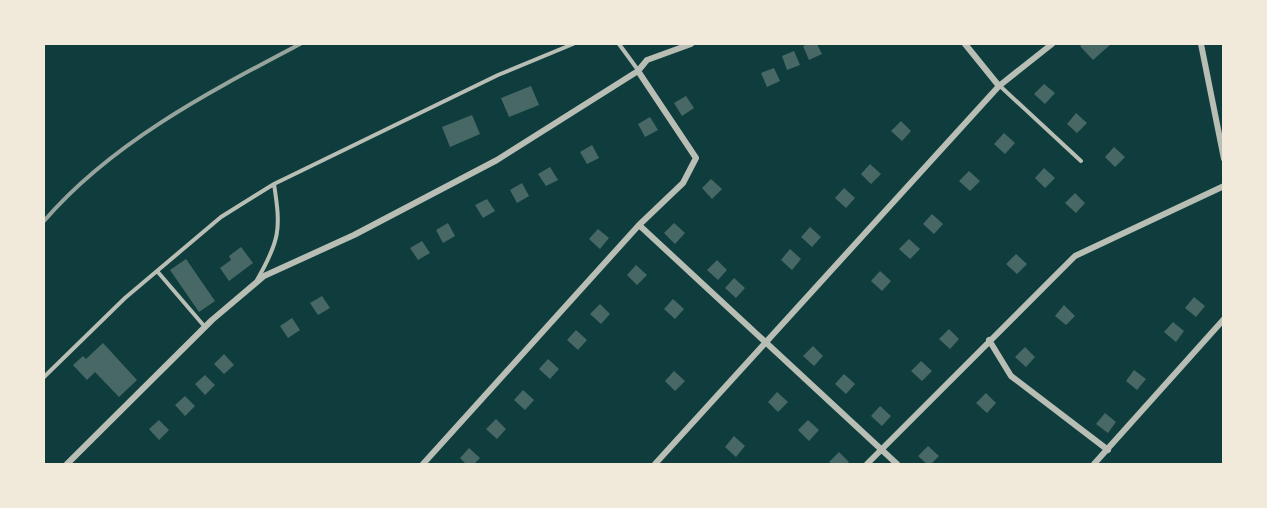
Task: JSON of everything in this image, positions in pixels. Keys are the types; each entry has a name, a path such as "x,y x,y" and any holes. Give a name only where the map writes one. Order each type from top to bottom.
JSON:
{"street":[{"path":"67,465 205,327 264,276 354,235 497,160 638,71 647,60 691,44"},
{"path":"965,44 999,86"},
{"path":"655,465 765,340 999,86 1052,44"},
{"path":"1200,44 1224,159"},
{"path":"423,465 639,225 683,183 696,158 638,71"},
{"path":"867,465 880,449 1075,256 1224,186"},
{"path":"639,225 897,465"},
{"path":"1094,465 1224,319"},
{"path":"989,340 1011,376 1108,450"}],"lane":[{"path":"44,377 125,298 220,217 274,184 498,75 573,44"},
{"path":"619,44 638,71"},
{"path":"999,86 1081,161"},
{"path":"256,283 278,237 279,217 274,184"},
{"path":"157,271 205,327"}],"building":[{"path":"817,44 822,54 809,60 803,46"},
{"path":"1083,44 1111,44 1093,60 1080,46"},
{"path":"794,51 800,65 787,70 782,56"},
{"path":"774,68 780,81 767,87 761,73"},
{"path":"1044,84 1055,93 1045,104 1034,94"},
{"path":"531,86 539,105 509,117 501,98"},
{"path":"686,96 694,108 682,116 674,103"},
{"path":"1076,113 1087,123 1077,133 1067,124"},
{"path":"472,115 480,134 450,147 442,127"},
{"path":"650,117 658,130 645,137 638,124"},
{"path":"901,121 911,131 902,141 891,131"},
{"path":"1004,133 1015,143 1005,154 994,144"},
{"path":"592,145 599,158 587,164 580,152"},
{"path":"1114,147 1125,157 1115,167 1105,157"},
{"path":"870,164 881,174 871,184 861,174"},
{"path":"550,167 558,180 546,186 538,174"},
{"path":"1044,168 1055,178 1045,188 1035,178"},
{"path":"969,171 980,181 970,191 959,181"},
{"path":"711,179 722,189 712,199 702,188"},
{"path":"522,183 529,196 517,203 510,190"},
{"path":"844,188 855,198 846,208 835,198"},
{"path":"1075,193 1085,203 1076,213 1065,203"},
{"path":"487,199 495,211 483,218 475,205"},
{"path":"932,214 943,224 934,234 923,224"},
{"path":"448,223 455,236 443,243 436,230"},
{"path":"674,223 685,233 675,244 664,233"},
{"path":"810,227 821,237 812,247 801,237"},
{"path":"598,229 609,238 600,249 589,239"},
{"path":"909,239 920,249 910,259 899,249"},
{"path":"422,241 430,253 418,260 410,248"},
{"path":"241,247 253,263 229,281 220,268 231,260 229,256"},
{"path":"790,249 801,259 792,270 781,260"},
{"path":"1016,254 1027,264 1017,274 1006,264"},
{"path":"186,259 215,301 199,312 170,270"},
{"path":"717,260 727,270 718,280 707,270"},
{"path":"636,265 647,275 637,285 627,275"},
{"path":"880,271 891,281 882,291 871,281"},
{"path":"734,278 745,288 736,298 725,288"},
{"path":"322,296 330,308 318,315 310,303"},
{"path":"1194,297 1205,306 1196,317 1185,308"},
{"path":"673,299 684,309 675,319 664,309"},
{"path":"600,304 610,314 601,324 590,314"},
{"path":"1064,305 1075,316 1066,325 1055,316"},
{"path":"292,318 300,330 288,338 280,326"},
{"path":"1173,322 1184,331 1176,342 1164,332"},
{"path":"949,329 959,339 950,349 939,339"},
{"path":"576,330 587,340 578,350 567,340"},
{"path":"103,343 137,380 119,397 95,372 87,380 73,365 83,356 86,359"},
{"path":"813,346 823,356 814,366 803,356"},
{"path":"1025,347 1035,357 1026,367 1015,357"},
{"path":"224,354 234,365 224,374 214,364"},
{"path":"548,359 559,369 550,379 539,369"},
{"path":"921,361 932,371 922,381 911,371"},
{"path":"1134,370 1146,379 1137,390 1126,381"},
{"path":"674,371 685,381 675,391 665,381"},
{"path":"844,374 855,384 846,394 835,384"},
{"path":"205,375 215,385 205,395 195,384"},
{"path":"523,390 534,400 525,410 514,400"},
{"path":"777,392 788,402 778,412 768,402"},
{"path":"986,393 996,403 987,413 976,403"},
{"path":"185,396 195,406 185,416 175,405"},
{"path":"880,406 891,416 882,426 871,416"},
{"path":"1105,413 1116,422 1108,433 1096,424"},
{"path":"496,419 506,429 497,439 486,429"},
{"path":"159,420 169,430 159,440 149,429"},
{"path":"808,420 819,430 809,441 798,430"},
{"path":"734,436 745,446 736,457 725,447"},
{"path":"928,446 939,456 931,464 927,464 918,456"},
{"path":"469,448 480,458 474,464 466,464 460,458"},
{"path":"839,452 849,462 847,464 829,462"}],"railway":[{"path":"44,221 71,193 131,143 197,100 300,44"}]}
